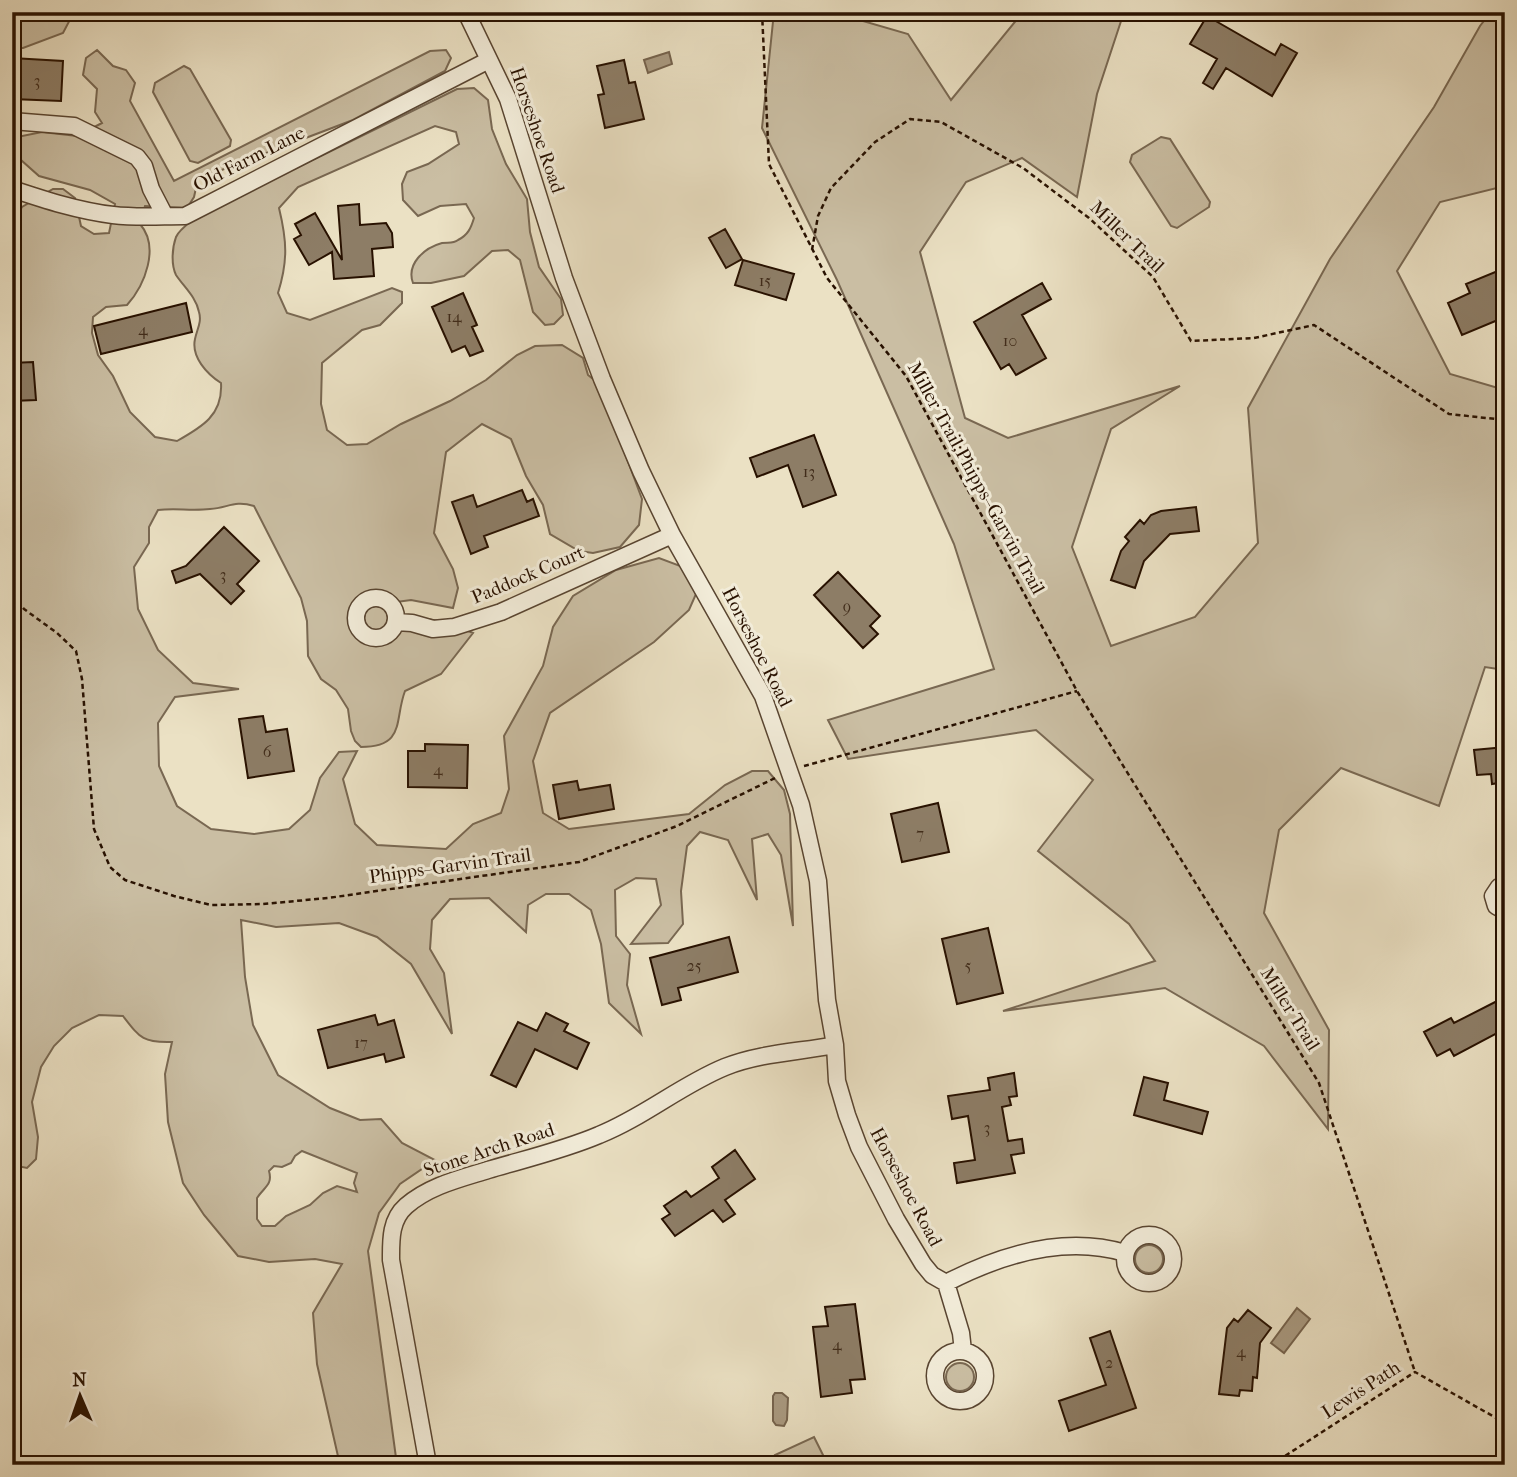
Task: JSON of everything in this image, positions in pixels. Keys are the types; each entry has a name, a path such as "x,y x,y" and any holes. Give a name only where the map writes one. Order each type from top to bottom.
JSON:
{"street":[{"name":"Horseshoe Road","path":"466,12 508,99 564,278 602,379 672,535 763,696 801,806 818,881 827,1000 835,1045 837,1081 859,1147 896,1219 923,1264 932,1275 946,1283"},
{"name":"Old Farm Lane","path":"12,189 49,202 110,215 185,216 489,60"},
{"path":"12,121 74,126 137,157 144,166 151,189 165,216"},
{"name":"Paddock Court","path":"396,622 433,629 454,627 501,612 672,535"},
{"path":"1505,886 1499,887 1493,896 1496,906 1505,911"},
{"name":"Stone Arch Road","path":"428,1465 391,1260 391,1234 397,1216 404,1207 429,1190 458,1179 599,1135 639,1116 681,1089 724,1067 748,1059 835,1045"},
{"path":"963,1351 961,1333 946,1283 993,1262 1042,1250 1092,1246 1125,1254"}],"path":[{"name":"Miller Trail;Phipps–Garvin Trail","path":"762,12 769,164 827,278 906,376 1077,691"},
{"name":"Miller Trail","path":"812,250 818,216 831,188 875,142 911,119 941,122 1023,168 1089,218 1153,278 1191,341 1254,338 1314,325 1449,414 1505,420"},
{"name":"Phipps–Garvin Trail","path":"12,595 24,609 76,651 82,679 94,829 110,867 125,880 142,887 211,905 263,904 328,898 579,862 677,826 790,770 1077,691"},
{"name":"Miller Trail","path":"1077,691 1319,1083 1415,1372"},
{"name":"Lewis Path","path":"1270,1465 1415,1372 1505,1423"}],"shaded area":[{"path":"12,12 74,12 63,33 23,48 12,48"},
{"path":"774,12 856,12 856,19 908,34 951,100 1023,12 1124,12 1097,94 1077,197 1022,158 966,182 920,252 965,418 1008,438 1180,386 1111,429 1072,547 1111,646 1195,617 1258,543 1248,408 1330,259 1434,107 1480,26 1491,12 1505,12 1505,186 1440,202 1397,271 1450,374 1505,390 1505,670 1485,667 1439,806 1341,768 1279,830 1264,913 1329,1030 1328,1129 1264,1046 1165,988 1003,1011 1155,961 1129,924 1038,851 1093,780 1036,730 848,759 828,720 994,669 954,544 837,280 762,128"},
{"path":"97,50 113,66 126,70 135,83 130,101 174,181 430,51 446,50 451,58 445,71 353,120 198,179 194,197 187,208 145,206 140,224 149,244 148,266 144,277 127,305 106,307 93,317 92,333 98,355 113,376 130,412 155,437 177,441 195,431 215,412 221,394 221,383 210,375 195,352 200,319 197,307 174,271 173,251 179,232 195,218 457,89 474,88 488,100 492,129 506,164 527,199 530,232 539,267 561,299 563,315 554,324 545,325 533,312 520,260 508,250 492,251 464,276 431,283 413,283 412,269 418,258 435,245 461,238 469,231 474,218 466,204 440,206 418,216 403,200 402,184 407,172 428,164 459,144 456,132 435,126 298,187 279,208 285,251 284,271 278,293 287,313 310,320 392,288 402,292 402,303 380,325 362,330 322,363 321,404 327,430 347,445 367,444 486,380 517,355 535,346 562,345 583,358 588,375 599,384 642,499 639,525 620,547 593,553 579,551 550,534 543,505 526,476 511,439 482,424 446,452 434,533 453,569 458,588 453,608 411,600 389,603 401,615 446,622 473,633 441,674 405,691 392,737 375,746 361,747 351,731 348,709 336,690 321,679 308,656 307,621 301,598 254,506 241,504 203,510 158,510 149,527 149,543 134,567 138,609 158,650 193,683 239,689 175,697 158,723 159,766 177,806 211,829 254,834 289,829 310,810 320,778 339,752 357,751 343,779 355,824 377,845 446,849 473,824 501,813 509,789 504,736 543,666 553,627 573,596 616,570 659,558 683,567 696,594 689,610 654,642 550,713 533,761 543,813 569,829 689,814 725,785 752,771 768,771 784,790 790,814 793,926 781,855 768,834 752,839 757,900 728,840 700,832 687,846 681,891 683,924 668,943 631,944 661,905 656,879 636,878 615,890 616,936 630,954 627,985 641,1034 609,1003 601,944 591,910 569,894 546,894 528,905 526,932 489,898 450,899 432,920 430,949 444,973 452,1034 411,964 377,937 339,923 276,927 241,920 245,977 253,1025 278,1075 330,1108 360,1120 381,1119 402,1143 435,1160 400,1184 379,1213 368,1251 397,1465 340,1465 317,1364 313,1313 342,1264 315,1259 269,1262 238,1256 204,1215 183,1183 168,1122 165,1074 172,1042 143,1038 123,1016 99,1015 72,1028 54,1046 41,1067 32,1102 38,1137 36,1159 27,1168 12,1165 12,272 20,277 12,258 12,223 22,207 53,189 63,189 75,198 81,226 94,234 109,233 115,204 90,190 39,176 12,152 12,138 42,132 77,136 102,123 95,112 97,89 83,75 86,58","holes":["302,1151 357,1173 354,1183 357,1192 337,1186 323,1193 310,1205 286,1216 275,1226 262,1226 257,1219 257,1198 269,1183 269,1171 274,1166 282,1167 291,1163"]},
{"path":"669,52 672,64 648,73 644,60"},
{"path":"184,66 190,69 231,140 230,146 198,163 190,161 153,92 155,83"},
{"path":"1161,137 1170,139 1210,202 1209,207 1177,228 1171,226 1130,162 1132,155"},
{"path":"1149,1245 1159,1249 1163,1259 1159,1269 1149,1273 1139,1269 1135,1259 1139,1249"},
{"path":"1297,1308 1310,1319 1284,1353 1271,1343"},
{"path":"960,1363 970,1367 974,1377 970,1387 960,1391 950,1387 946,1377 950,1367"},
{"path":"775,1393 782,1393 788,1398 787,1420 784,1426 776,1425 773,1421"},
{"path":"814,1437 828,1465 779,1465 775,1455"}],"building":[{"path":"1207,16 1275,55 1281,44 1297,53 1272,96 1226,68 1213,89 1203,83 1217,59 1190,44"},
{"path":"12,58 63,61 61,101 12,99"},
{"path":"624,60 629,83 635,82 644,119 605,128 598,95 604,94 597,66"},
{"path":"359,204 360,225 386,223 392,233 393,247 372,249 374,276 334,279 332,252 309,265 294,239 301,235 295,224 315,213 342,260 338,206"},
{"path":"725,229 742,259 726,268 709,238"},
{"path":"743,260 794,274 786,300 735,285"},
{"path":"1505,268 1505,317 1462,335 1448,303 1470,293 1466,284"},
{"path":"1042,283 1051,299 1022,315 1046,358 1016,375 1009,364 1001,369 974,322"},
{"path":"463,293 477,325 472,327 483,351 470,356 465,346 452,352 432,307"},
{"path":"186,303 192,332 101,354 94,326"},
{"path":"33,362 36,400 12,401 12,363"},
{"path":"814,435 836,495 803,507 788,465 757,477 750,458"},
{"path":"522,490 527,502 533,499 539,516 484,536 488,547 471,554 452,502 473,495 477,507"},
{"path":"1196,507 1199,531 1170,534 1144,561 1135,588 1111,580 1121,551 1129,541 1125,537 1140,520 1144,524 1151,515 1161,511"},
{"path":"224,527 259,561 237,584 244,591 231,604 200,574 176,583 172,571 186,566"},
{"path":"838,572 880,616 870,626 878,634 863,648 814,595"},
{"path":"263,716 266,732 287,729 294,771 248,778 239,719"},
{"path":"425,744 468,745 467,788 408,787 408,751 425,751"},
{"path":"1505,747 1505,782 1492,784 1491,774 1477,775 1474,750"},
{"path":"577,781 579,790 610,785 614,809 559,819 553,785"},
{"path":"938,803 949,852 902,862 891,814"},
{"path":"988,928 1003,993 957,1004 942,939"},
{"path":"729,937 738,972 678,988 681,1000 662,1005 650,958"},
{"path":"1505,997 1505,1029 1454,1056 1450,1049 1437,1056 1424,1032 1451,1018 1454,1023"},
{"path":"546,1013 568,1024 564,1031 589,1043 577,1069 535,1049 516,1087 491,1075 518,1022 537,1031"},
{"path":"375,1015 378,1025 394,1020 404,1057 386,1062 384,1054 328,1068 318,1030"},
{"path":"1014,1073 1017,1096 1009,1097 1011,1105 1002,1107 1008,1141 1022,1139 1024,1153 1011,1155 1015,1173 957,1183 954,1163 975,1160 968,1116 952,1119 948,1096 990,1090 988,1078"},
{"path":"1144,1077 1168,1083 1164,1100 1208,1112 1202,1134 1134,1115"},
{"path":"735,1150 755,1179 725,1200 735,1214 723,1222 713,1210 675,1236 662,1219 670,1214 664,1206 686,1191 691,1197 719,1178 712,1167"},
{"path":"855,1304 865,1379 850,1380 852,1393 821,1397 813,1327 828,1326 825,1307"},
{"path":"1248,1310 1271,1328 1260,1343 1257,1378 1253,1377 1252,1391 1240,1390 1239,1396 1219,1394 1227,1328 1234,1319 1238,1322"},
{"path":"1110,1331 1136,1408 1069,1431 1059,1401 1106,1385 1090,1338"}]}
